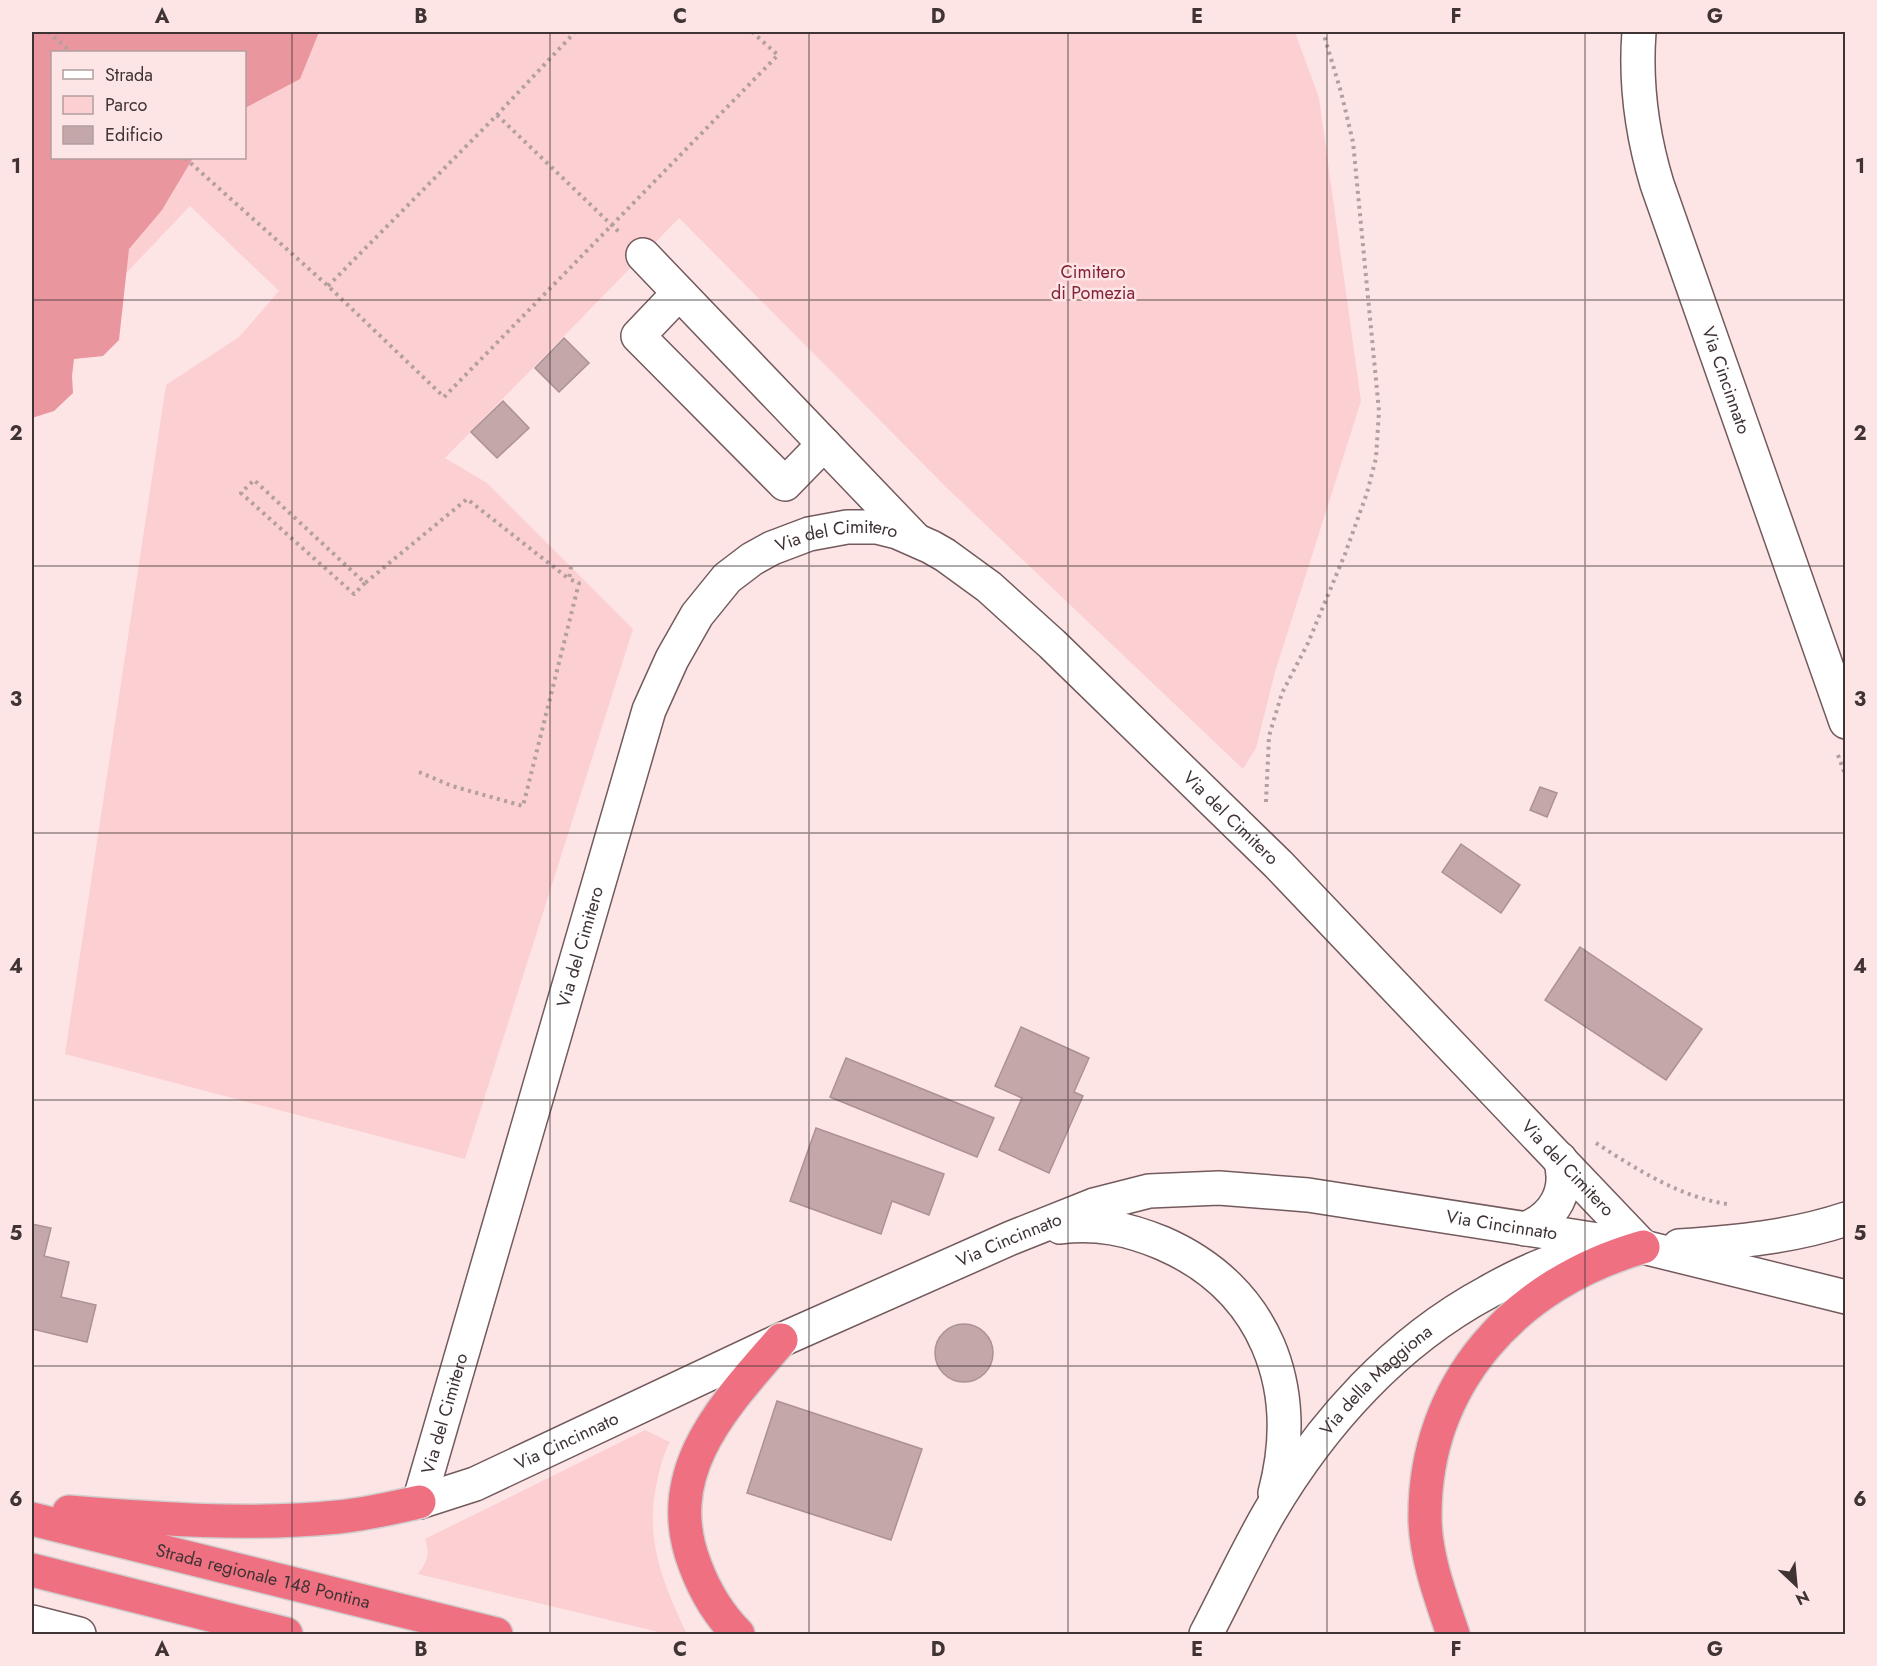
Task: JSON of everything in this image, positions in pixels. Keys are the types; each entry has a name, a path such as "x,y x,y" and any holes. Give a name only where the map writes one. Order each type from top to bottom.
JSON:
{"highway":[{"path":"1453,1635 1431,1562 1425,1520 1427,1487 1433,1453 1453,1394 1473,1360 1485,1346 1498,1332 1551,1288 1596,1262 1644,1247"},
{"path":"738,1635 709,1598 694,1562 685,1534 686,1499 690,1476 708,1432 734,1395 781,1340"},
{"path":"32,1509 186,1520 273,1520 339,1517 419,1502"},
{"name":"Strada regionale 148 Pontina","path":"32,1519 496,1635"},
{"path":"32,1570 286,1635"}],"street":[{"name":"Via Cincinnato","path":"1639,32 1638,87 1642,122 1657,184 1845,722"},
{"path":"643,255 916,539"},
{"path":"679,293 638,336 785,484 824,444"},
{"name":"Via del Cimitero","path":"419,1502 646,721 672,658 712,594 741,566 761,554 809,534 848,527 877,527 916,539 945,555 989,587 1052,644 1278,864 1644,1247"},
{"path":"1525,1229 1545,1216 1559,1199 1564,1176 1560,1159"},
{"name":"Via Cincinnato","path":"419,1502 475,1484 781,1340 1011,1238 1113,1199 1149,1191 1219,1188 1287,1193 1644,1247 1845,1297"},
{"name":"Via Cincinnato","path":"1644,1247 1752,1240 1813,1229 1845,1218"},
{"path":"1011,1238 1047,1229 1086,1225 1134,1232 1181,1251 1214,1274 1232,1291 1247,1308 1273,1356 1284,1404 1278,1483 1269,1514"},
{"name":"Via della Maggiona","path":"1206,1635 1269,1514 1303,1460 1341,1412 1369,1382 1435,1324 1476,1298 1542,1265 1583,1253 1644,1247"},
{"path":"32,1623 79,1635"}],"path":[{"path":"48,32 70,51"},
{"path":"328,286 497,115 575,32"},
{"path":"186,159 328,286 444,397 778,55 752,32"},
{"path":"1268,810 1266,779 1272,725 1282,693 1308,643 1345,554 1367,493 1376,458 1379,411 1353,142 1323,32"},
{"path":"497,115 643,255"},
{"path":"365,584 254,480 241,493 354,594 467,499 569,579 579,583 523,807 452,786 419,772"},
{"path":"569,579 571,567"},
{"path":"1588,1136 1624,1160 1676,1188 1702,1198 1734,1204"}],"green space":[{"name":"Cimitero di Pomezia","path":"32,32 1295,32 1319,98 1361,401 1275,672 1256,748 1243,769 948,489 679,218 445,458 487,483 633,629 465,1159 65,1054 166,385 239,337 279,291 190,206 32,372"},
{"path":"645,1430 670,1442 657,1482 653,1523 654,1542 670,1597 687,1634 667,1634 418,1574 427,1557 425,1539"}],"shaded area":[{"path":"32,32 319,32 300,79 246,107 246,51 51,51 51,159 192,159 162,210 129,249 119,340 103,356 74,359 73,393 54,411 32,418"}],"building":[{"path":"564,338 589,363 559,392 535,368"},
{"path":"503,401 529,428 497,458 471,432"},
{"path":"1540,787 1557,793 1547,817 1530,810"},
{"path":"1461,844 1520,885 1501,913 1442,872"},
{"path":"1580,947 1702,1029 1666,1080 1545,1000"},
{"path":"1021,1027 1089,1058 1074,1092 1083,1096 1049,1173 999,1150 1022,1098 995,1086"},
{"path":"846,1058 994,1118 977,1157 830,1097"},
{"path":"816,1128 944,1174 929,1215 892,1201 881,1234 790,1201"},
{"path":"32,1224 51,1228 44,1256 69,1262 61,1297 96,1305 87,1342 32,1329"},
{"path":"964,1324 975,1326 988,1337 993,1353 991,1364 980,1377 964,1382 953,1380 940,1369 935,1353 937,1342 948,1329"},
{"path":"777,1401 922,1449 891,1540 747,1493"}]}
